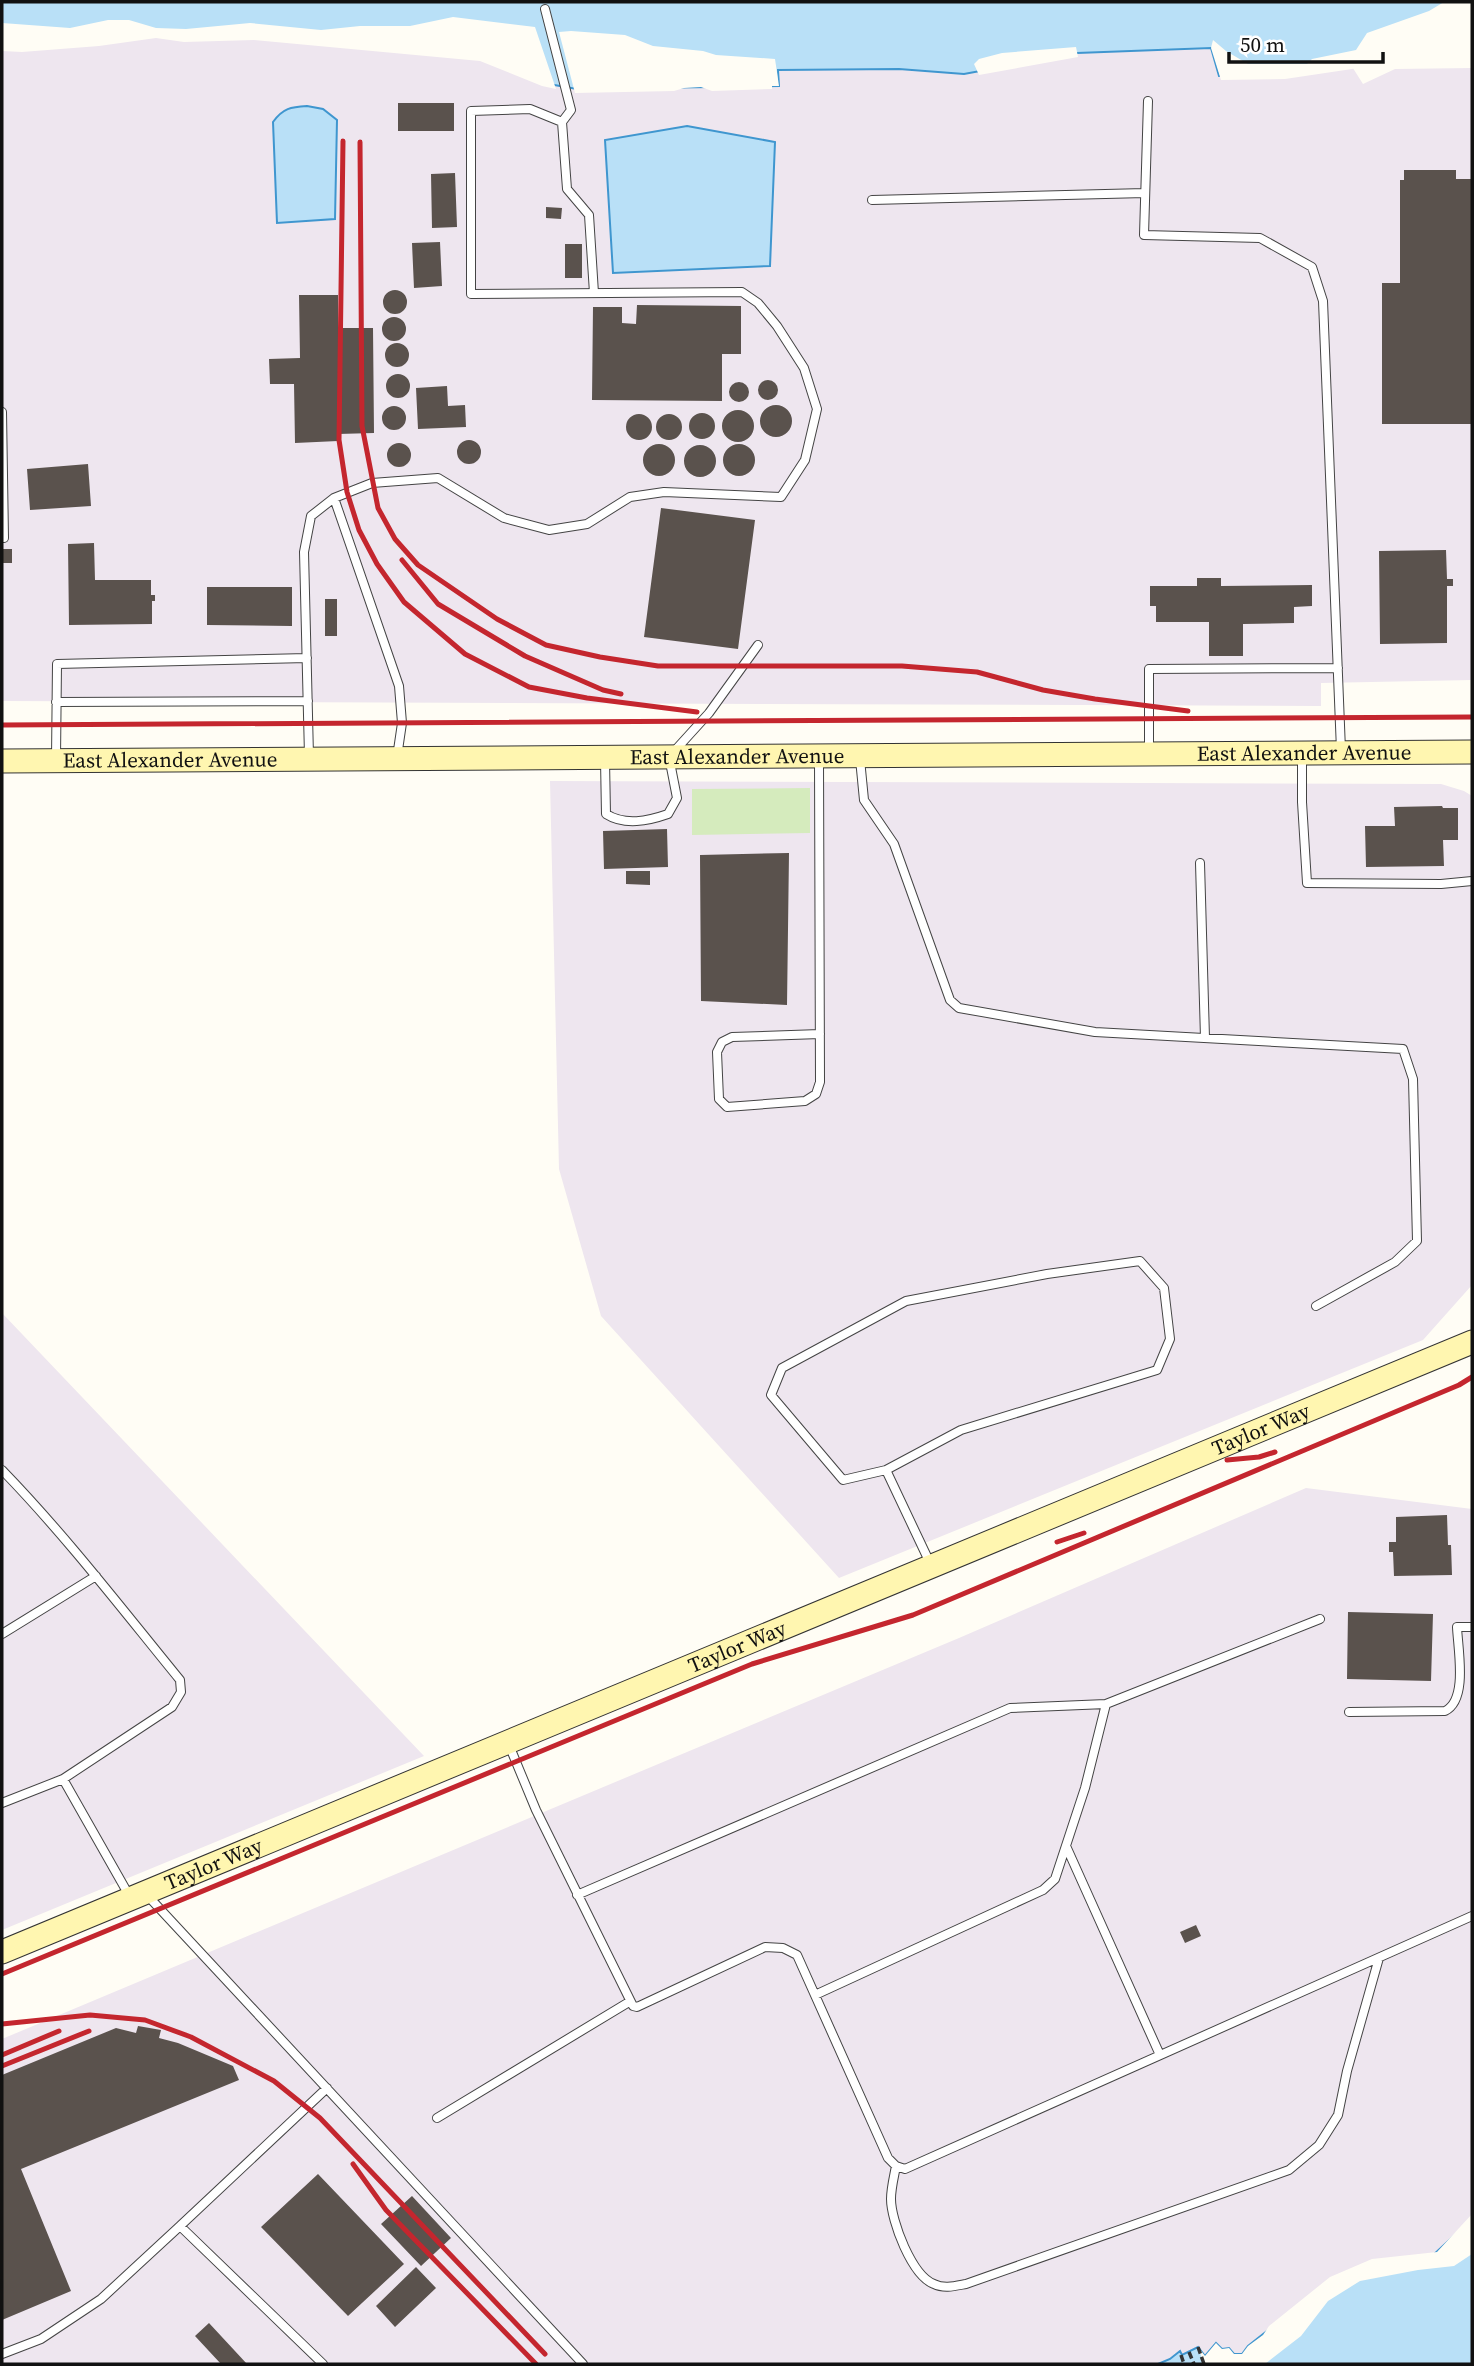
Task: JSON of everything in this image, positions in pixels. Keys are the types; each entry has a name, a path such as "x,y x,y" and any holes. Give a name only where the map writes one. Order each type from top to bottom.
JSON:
{"street":[{"name":"East Alexander Avenue","path":"2,761 1472,752"},
{"name":"Taylor Way","path":"2,1952 1472,1342"}],"lane":[{"path":"545,9 571,110 562,122 567,190 589,215 594,293"},
{"path":"1148,101 1144,234 1260,238 1312,267 1323,301 1341,753"},
{"path":"309,760 304,552 311,516 334,498 372,483 438,478 504,518 549,530 587,524 630,497 664,492 781,497 805,460 817,409 804,368 778,326 758,303 743,292 471,294 471,111 530,109 562,122"},
{"path":"872,200 1145,193"},
{"path":"2,412 2,538"},
{"path":"334,498 399,686 402,723 397,759"},
{"path":"604,758 606,814 618,821 652,819 668,814 677,799 669,757 709,713 758,645"},
{"path":"56,761 57,664 307,658"},
{"path":"1149,755 1149,669 1338,668"},
{"path":"56,702 308,701"},
{"path":"1302,754 1307,883 1441,884 1472,881"},
{"path":"820,756 820,1034 820,1082 816,1094 805,1101 727,1107 719,1099 717,1052 722,1042 732,1037 820,1034"},
{"path":"860,756 864,800 894,844 950,1000 959,1008 1095,1032 1403,1049 1413,1079 1417,1241 1395,1262 1316,1306"},
{"path":"1200,863 1205,1038"},
{"path":"1140,1261 1164,1288 1170,1339 1157,1370 961,1430 886,1470 843,1480 771,1395 782,1368 906,1301 1047,1274 1140,1261"},
{"path":"2,1470 96,1576 180,1680 181,1692 172,1707 63,1779 2,1803"},
{"path":"886,1470 931,1566"},
{"path":"2,1634 96,1576"},
{"path":"577,1895 1010,1708 1106,1704 1320,1619"},
{"path":"1349,1712 1445,1711 1451,1708 1459,1691 1457,1627 1472,1627"},
{"path":"815,1995 1042,1890 1055,1879 1085,1788 1106,1704"},
{"path":"508,1742 536,1810 629,2002 637,2007 765,1947 783,1948 797,1955 888,2158 895,2166 905,2169 1472,1916"},
{"path":"63,1779 138,1896 327,2088 583,2364"},
{"path":"1066,1846 1160,2055"},
{"path":"895,2166 891,2198 893,2223 919,2272 931,2284 946,2287 966,2284 1289,2170 1319,2145 1338,2115 1347,2071 1380,1958"},
{"path":"437,2118 629,2002"},
{"path":"2,2354 41,2339 100,2299 327,2088"},
{"path":"180,2227 323,2364"}],"path":[{"path":"1198,2347 1204,2364"},
{"path":"1189,2352 1194,2364"},
{"path":"1181,2355 1184,2364"}],"shaded area":[{"path":"1173,2 1211,48 1351,65 1363,84 1395,69 1472,68 1472,680 1321,683 1321,706 2,701 2,48 156,35 254,37 481,58 577,89 778,86 778,70 899,69 964,74 990,70"},
{"path":"550,781 1441,784 1464,791 1472,796 1472,1285 1423,1340 839,1578 601,1316 559,1169"},
{"path":"2,1313 424,1756 2,1930"},
{"path":"1306,1488 1472,1509 1472,2217 1471,2221 1431,2257 1332,2280 1248,2346 1242,2354 1205,2356 1198,2348 1181,2355 1179,2352 1158,2364 2,2364 2,2039 959,1638"}],"green space":[{"path":"810,788 810,833 692,835 692,789"}],"water":[{"path":"2,2 1472,2 1351,65 1219,76 1211,48 1077,53 964,74 899,69 778,70 779,86 577,89 543,83 481,58 255,37 156,35 2,48"},
{"path":"307,106 323,109 337,120 335,219 277,223 273,122 288,109"},
{"path":"687,126 775,142 770,266 613,273 605,140"},
{"path":"1472,2217 1472,2364 1158,2364 1180,2351 1182,2355 1198,2347 1205,2356 1216,2343 1222,2349 1229,2348 1234,2354 1242,2354 1248,2346 1332,2280 1431,2257"}],"pier":[{"path":"1444,2 1472,2 1472,41 1424,49 1352,69 1285,79 1221,80 1211,48 1213,40 1248,64 1307,64 1312,59 1356,50 1367,33 1429,11"},
{"path":"453,17 535,27 556,89 480,61 254,40 184,42 156,38 99,46 2,51 2,23 70,28 108,20 129,20 156,28 186,29 250,23 321,30 360,26 410,26"},
{"path":"559,32 625,35 653,46 703,51 716,55 775,59 779,86 772,86 772,89 712,91 701,87 674,91 575,93"},
{"path":"1076,47 1078,57 979,75 974,64 979,59 1002,53"},
{"path":"1472,2214 1472,2254 1454,2266 1360,2281 1328,2301 1301,2336 1265,2364 1204,2364 1198,2347 1205,2356 1216,2343 1222,2349 1229,2348 1234,2354 1242,2354 1269,2326 1330,2277 1372,2259 1437,2252"}],"building":[{"path":"398,103 454,103 454,131 398,131"},
{"path":"1404,170 1456,170 1456,179 1472,179 1472,424 1382,424 1382,283 1400,283 1400,180 1404,180"},
{"path":"455,173 457,227 432,228 431,174"},
{"path":"546,207 562,208 561,219 546,218"},
{"path":"440,242 442,286 414,288 412,243"},
{"path":"565,244 582,244 582,278 565,278"},
{"path":"395,290 406,297 407,302 400,313 395,314 384,307 383,302 390,291"},
{"path":"299,295 338,295 338,328 373,328 374,433 338,434 338,441 295,443 294,384 270,384 269,359 300,358"},
{"path":"637,305 741,306 741,354 722,354 722,401 592,400 593,307 622,307 622,323 636,324"},
{"path":"394,317 405,324 406,329 399,340 394,341 383,334 382,329 389,318"},
{"path":"397,343 408,350 409,355 402,366 397,367 386,360 385,355 392,344"},
{"path":"398,374 407,377 410,386 407,395 398,398 389,395 386,386 389,377"},
{"path":"768,380 775,383 778,390 775,397 768,400 761,397 758,390 761,383"},
{"path":"739,382 746,385 749,392 746,399 739,402 732,399 729,392 732,385"},
{"path":"447,386 448,406 465,405 466,427 418,429 416,388"},
{"path":"776,405 787,410 792,421 787,432 776,437 765,432 760,421 765,410"},
{"path":"394,406 405,413 406,418 399,429 394,430 383,423 382,418 389,407"},
{"path":"738,410 749,415 754,426 749,437 738,442 727,437 722,426 727,415"},
{"path":"702,413 712,416 715,426 712,436 702,439 692,436 689,426 692,416"},
{"path":"639,414 649,417 652,427 649,437 639,440 629,437 626,427 629,417"},
{"path":"669,414 679,417 682,427 679,437 669,440 659,437 656,427 659,417"},
{"path":"469,440 480,447 481,452 474,463 469,464 458,457 457,452 464,441"},
{"path":"399,443 410,450 411,455 404,466 399,467 388,460 387,455 394,444"},
{"path":"659,444 670,449 675,460 670,471 659,476 648,471 643,460 648,449"},
{"path":"739,444 750,449 755,460 750,471 739,476 728,471 723,460 728,449"},
{"path":"700,445 711,450 716,461 711,472 700,477 689,472 684,461 689,450"},
{"path":"88,464 91,506 30,510 27,469"},
{"path":"661,508 755,520 738,649 644,637"},
{"path":"94,543 95,580 151,580 151,595 155,595 155,601 152,601 152,624 69,625 68,544"},
{"path":"3,549 12,549 12,563 3,563"},
{"path":"1446,550 1447,579 1453,579 1453,586 1447,586 1447,643 1380,644 1379,551"},
{"path":"1197,578 1221,578 1221,586 1312,585 1312,606 1294,607 1294,623 1243,624 1243,656 1209,656 1209,622 1156,622 1156,606 1150,606 1150,586 1197,586"},
{"path":"207,587 292,587 292,626 207,625"},
{"path":"325,599 337,599 337,636 325,636"},
{"path":"1394,807 1458,808 1458,840 1443,840 1444,866 1366,867 1365,826 1395,826"},
{"path":"667,829 668,867 604,869 603,831"},
{"path":"789,853 787,1005 701,1001 700,855"},
{"path":"626,871 650,871 650,885 626,884"},
{"path":"1447,1515 1452,1575 1394,1576 1393,1552 1389,1552 1389,1542 1396,1542 1396,1517"},
{"path":"1348,1612 1433,1614 1431,1681 1347,1679"},
{"path":"1196,1925 1201,1936 1185,1943 1180,1932"},
{"path":"138,2026 161,2030 159,2038 233,2066 239,2080 21,2169 71,2291 2,2320 2,2075 116,2028 136,2033"},
{"path":"318,2174 404,2264 348,2316 261,2227"},
{"path":"412,2196 451,2238 421,2266 381,2224"},
{"path":"416,2267 436,2288 395,2327 376,2306"},
{"path":"209,2323 247,2364 221,2364 195,2336"}],"railway":[{"path":"343,141 339,440 347,492 359,530 377,564 404,602 465,654 529,687 587,698 697,712"},
{"path":"360,142 362,426 378,508 395,539 418,565 497,619 546,645 600,657 658,666 902,666 977,672 1043,690 1188,711"},
{"path":"402,560 438,604 525,656 603,690 621,694"},
{"path":"2,725 1472,717"},
{"path":"2,1974 752,1664 913,1615 1459,1385 1472,1377"},
{"path":"1227,1460 1259,1457 1275,1452"},
{"path":"1057,1542 1084,1533"},
{"path":"2,2024 90,2015 145,2020 191,2037 274,2081 320,2118 545,2354"},
{"path":"2,2055 59,2031"},
{"path":"2,2066 89,2031"},
{"path":"353,2164 386,2210 536,2364"}]}
